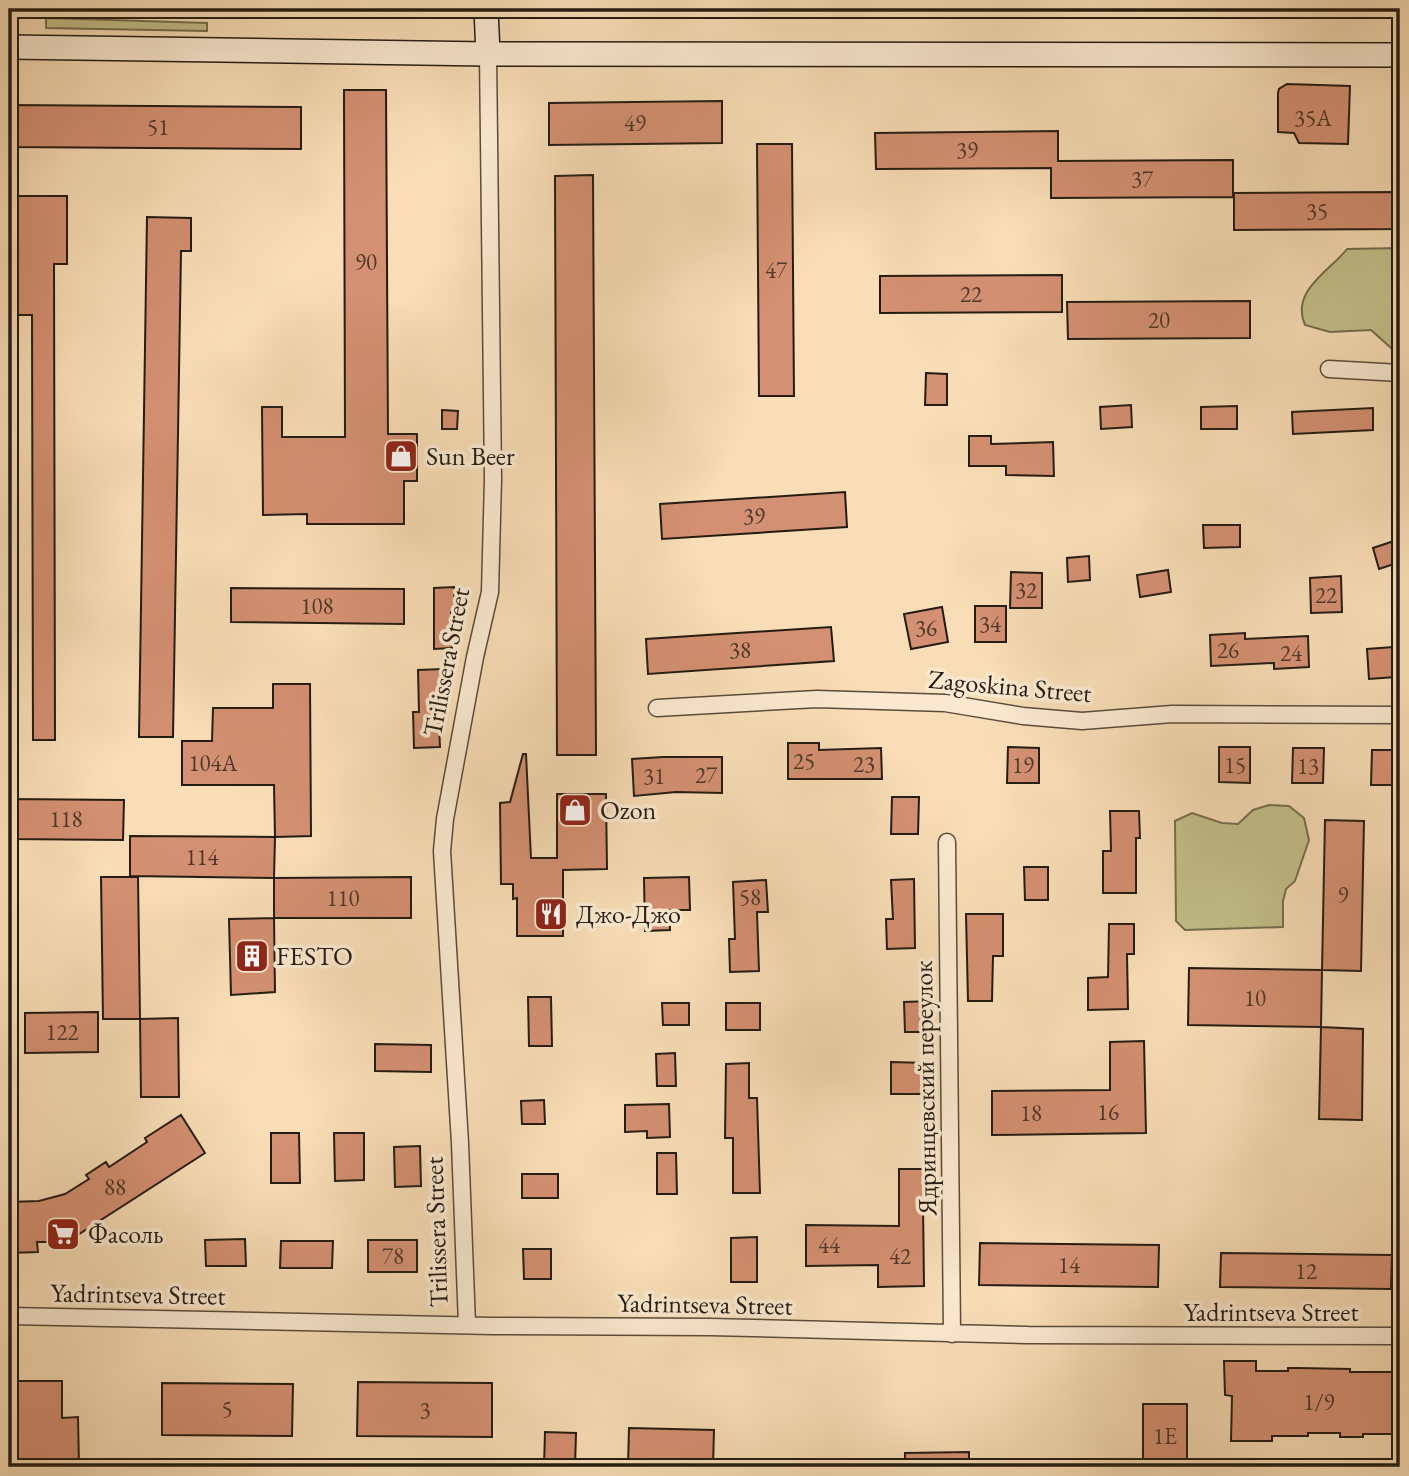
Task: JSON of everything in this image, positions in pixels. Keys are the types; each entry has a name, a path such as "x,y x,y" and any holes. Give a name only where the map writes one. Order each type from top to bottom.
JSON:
{"street":[{"name":"Trilissera Street","path":"467,1325 460,1143 442,851 445,819 475,657 490,592 493,479 486,9"},
{"path":"9,47 488,54 1400,55"},
{"path":"1329,369 1400,373"},
{"name":"Zagoskina Street","path":"657,708 817,699 944,703 1023,716 1082,721 1172,714 1400,715"},
{"name":"Ядринцевский переулок","path":"947,842 952,1334"},
{"name":"Yadrintseva Street","path":"9,1316 1188,1338 1400,1336"}],"shaded area":[{"path":"46,18 207,23 207,31 46,28"},
{"path":"1400,248 1400,356 1371,330 1330,332 1305,325 1302,313 1307,292 1347,249"},
{"path":"1269,805 1289,806 1304,818 1309,840 1295,881 1286,889 1283,927 1185,930 1176,921 1175,821 1192,813 1222,823 1238,824 1253,810"}],"building":[{"path":"1287,84 1350,86 1348,144 1299,143 1294,133 1278,132 1278,93 1279,89"},
{"path":"344,90 386,90 388,434 417,434 417,481 404,481 404,524 307,524 307,514 263,515 262,407 282,407 282,437 345,437"},
{"path":"722,101 722,143 549,145 549,103"},
{"path":"9,105 301,107 301,149 9,147"},
{"path":"1058,131 1058,161 1233,160 1233,197 1051,198 1051,168 876,169 875,133"},
{"path":"757,144 792,144 794,396 759,396"},
{"path":"593,175 596,755 557,755 555,176"},
{"path":"1400,192 1400,229 1234,230 1234,193"},
{"path":"9,196 67,196 67,264 54,264 55,740 33,740 32,315 9,315"},
{"path":"147,217 191,218 191,251 181,251 173,737 139,737"},
{"path":"1062,275 1062,312 880,313 880,276"},
{"path":"1250,301 1250,338 1068,339 1067,302"},
{"path":"926,373 947,374 947,405 925,405"},
{"path":"1131,405 1132,427 1101,429 1100,407"},
{"path":"1237,406 1237,429 1201,429 1201,407"},
{"path":"1373,408 1373,430 1293,434 1292,412"},
{"path":"442,410 458,411 457,429 442,429"},
{"path":"969,436 991,436 991,444 1053,442 1054,476 1006,475 1006,466 969,466"},
{"path":"845,492 847,527 662,539 660,504"},
{"path":"1203,525 1240,525 1240,547 1204,548"},
{"path":"1400,539 1400,562 1379,569 1373,548"},
{"path":"1089,556 1090,580 1068,582 1067,558"},
{"path":"1168,570 1171,592 1140,597 1137,575"},
{"path":"1011,572 1042,573 1042,608 1010,608"},
{"path":"1341,576 1342,612 1311,613 1310,578"},
{"path":"454,587 455,612 451,612 452,648 434,649 434,588"},
{"path":"231,588 404,589 404,624 231,622"},
{"path":"975,606 1006,606 1006,642 975,642"},
{"path":"942,607 948,642 911,649 904,614"},
{"path":"831,627 834,661 648,674 646,639"},
{"path":"1245,633 1245,639 1308,636 1309,667 1274,669 1274,663 1211,666 1210,635"},
{"path":"1393,647 1395,677 1369,679 1367,649"},
{"path":"443,669 444,704 438,704 440,747 414,748 413,712 419,712 418,670"},
{"path":"273,684 310,684 311,836 275,837 274,785 182,785 182,741 212,741 213,708 273,708"},
{"path":"788,743 819,743 819,750 881,748 882,779 788,779"},
{"path":"1008,747 1039,748 1039,783 1007,783"},
{"path":"1219,747 1250,747 1250,783 1219,782"},
{"path":"1293,748 1324,748 1323,783 1292,783"},
{"path":"1372,750 1400,750 1400,785 1371,785"},
{"path":"523,754 526,754 531,858 557,858 557,794 606,794 607,869 563,870 563,936 517,936 517,898 513,899 513,884 501,884 500,803 510,802"},
{"path":"722,757 722,793 676,792 634,796 632,759"},
{"path":"892,797 919,797 918,834 891,834"},
{"path":"9,799 124,800 123,840 9,839"},
{"path":"1110,811 1139,811 1136,893 1103,893 1103,851 1111,851"},
{"path":"1325,820 1364,821 1361,971 1322,970"},
{"path":"130,836 275,837 274,878 130,876"},
{"path":"1024,867 1048,867 1048,900 1025,900"},
{"path":"101,877 138,877 140,1019 103,1019"},
{"path":"411,877 411,918 274,918 274,878"},
{"path":"689,877 690,910 669,910 670,930 645,931 644,878"},
{"path":"914,879 915,948 887,949 886,919 893,919 891,880"},
{"path":"766,880 768,912 757,912 759,971 730,972 729,939 735,939 733,882"},
{"path":"966,914 1003,914 1003,956 993,956 992,1001 968,1001"},
{"name":"FESTO","path":"274,918 275,992 231,995 229,919"},
{"path":"1109,924 1134,924 1134,954 1127,954 1128,1009 1088,1010 1088,978 1108,977"},
{"path":"1189,968 1322,970 1321,1027 1188,1025"},
{"path":"528,997 551,997 552,1046 529,1046"},
{"path":"933,1001 933,1032 905,1032 904,1002"},
{"path":"662,1003 689,1003 689,1025 663,1025"},
{"path":"726,1003 760,1003 760,1030 726,1030"},
{"path":"98,1012 98,1052 25,1053 25,1013"},
{"path":"178,1018 179,1097 141,1097 140,1019"},
{"path":"1321,1027 1363,1029 1362,1120 1319,1119"},
{"path":"1144,1041 1146,1133 992,1135 992,1091 1110,1090 1110,1042"},
{"path":"375,1044 431,1045 431,1072 375,1071"},
{"path":"675,1053 676,1086 657,1086 656,1054"},
{"path":"891,1062 927,1063 927,1094 891,1094"},
{"path":"749,1063 749,1098 757,1098 760,1193 733,1193 733,1138 725,1138 726,1064"},
{"path":"544,1100 545,1124 522,1124 521,1101"},
{"path":"669,1104 670,1137 647,1138 647,1131 625,1132 625,1105"},
{"path":"181,1115 205,1153 76,1236 54,1242 37,1242 38,1252 9,1253 9,1202 39,1201 65,1194 89,1179 86,1175 106,1162 109,1167 147,1142 145,1138"},
{"path":"271,1133 299,1133 300,1183 271,1183"},
{"path":"334,1133 364,1133 364,1180 335,1181"},
{"path":"420,1146 421,1186 395,1187 394,1147"},
{"path":"657,1153 676,1153 677,1194 657,1194"},
{"path":"899,1169 936,1169 936,1204 923,1204 924,1286 878,1287 878,1265 806,1266 806,1225 899,1226"},
{"path":"522,1174 558,1174 558,1198 522,1198"},
{"path":"757,1237 757,1282 731,1282 731,1238"},
{"path":"245,1239 246,1266 206,1266 205,1240"},
{"path":"368,1240 417,1240 417,1272 368,1272"},
{"path":"281,1241 333,1241 332,1268 280,1268"},
{"path":"980,1243 1159,1245 1158,1287 979,1285"},
{"path":"523,1249 551,1249 551,1279 524,1279"},
{"path":"1221,1253 1392,1255 1391,1289 1220,1287"},
{"path":"1224,1361 1256,1361 1256,1371 1288,1371 1288,1368 1298,1368 1400,1372 1400,1434 1340,1437 1340,1433 1308,1433 1308,1436 1272,1436 1272,1441 1231,1441 1232,1396 1225,1395"},
{"path":"9,1381 62,1381 62,1418 78,1417 79,1467 9,1467"},
{"path":"358,1382 492,1383 492,1437 357,1436"},
{"path":"162,1383 293,1384 292,1436 162,1435"},
{"path":"1143,1404 1187,1404 1187,1467 1143,1467"},
{"path":"629,1428 714,1430 713,1467 628,1467"},
{"path":"545,1432 576,1433 575,1467 544,1467"},
{"path":"969,1452 969,1467 905,1467 905,1453"}],"place":[{"name":"Sun Beer","path":"401,456"},
{"name":"Ozon","path":"575,810"},
{"name":"Джо-Джо","path":"551,914"},
{"name":"FESTO","path":"252,956"},
{"name":"Фасоль","path":"63,1234"}]}
